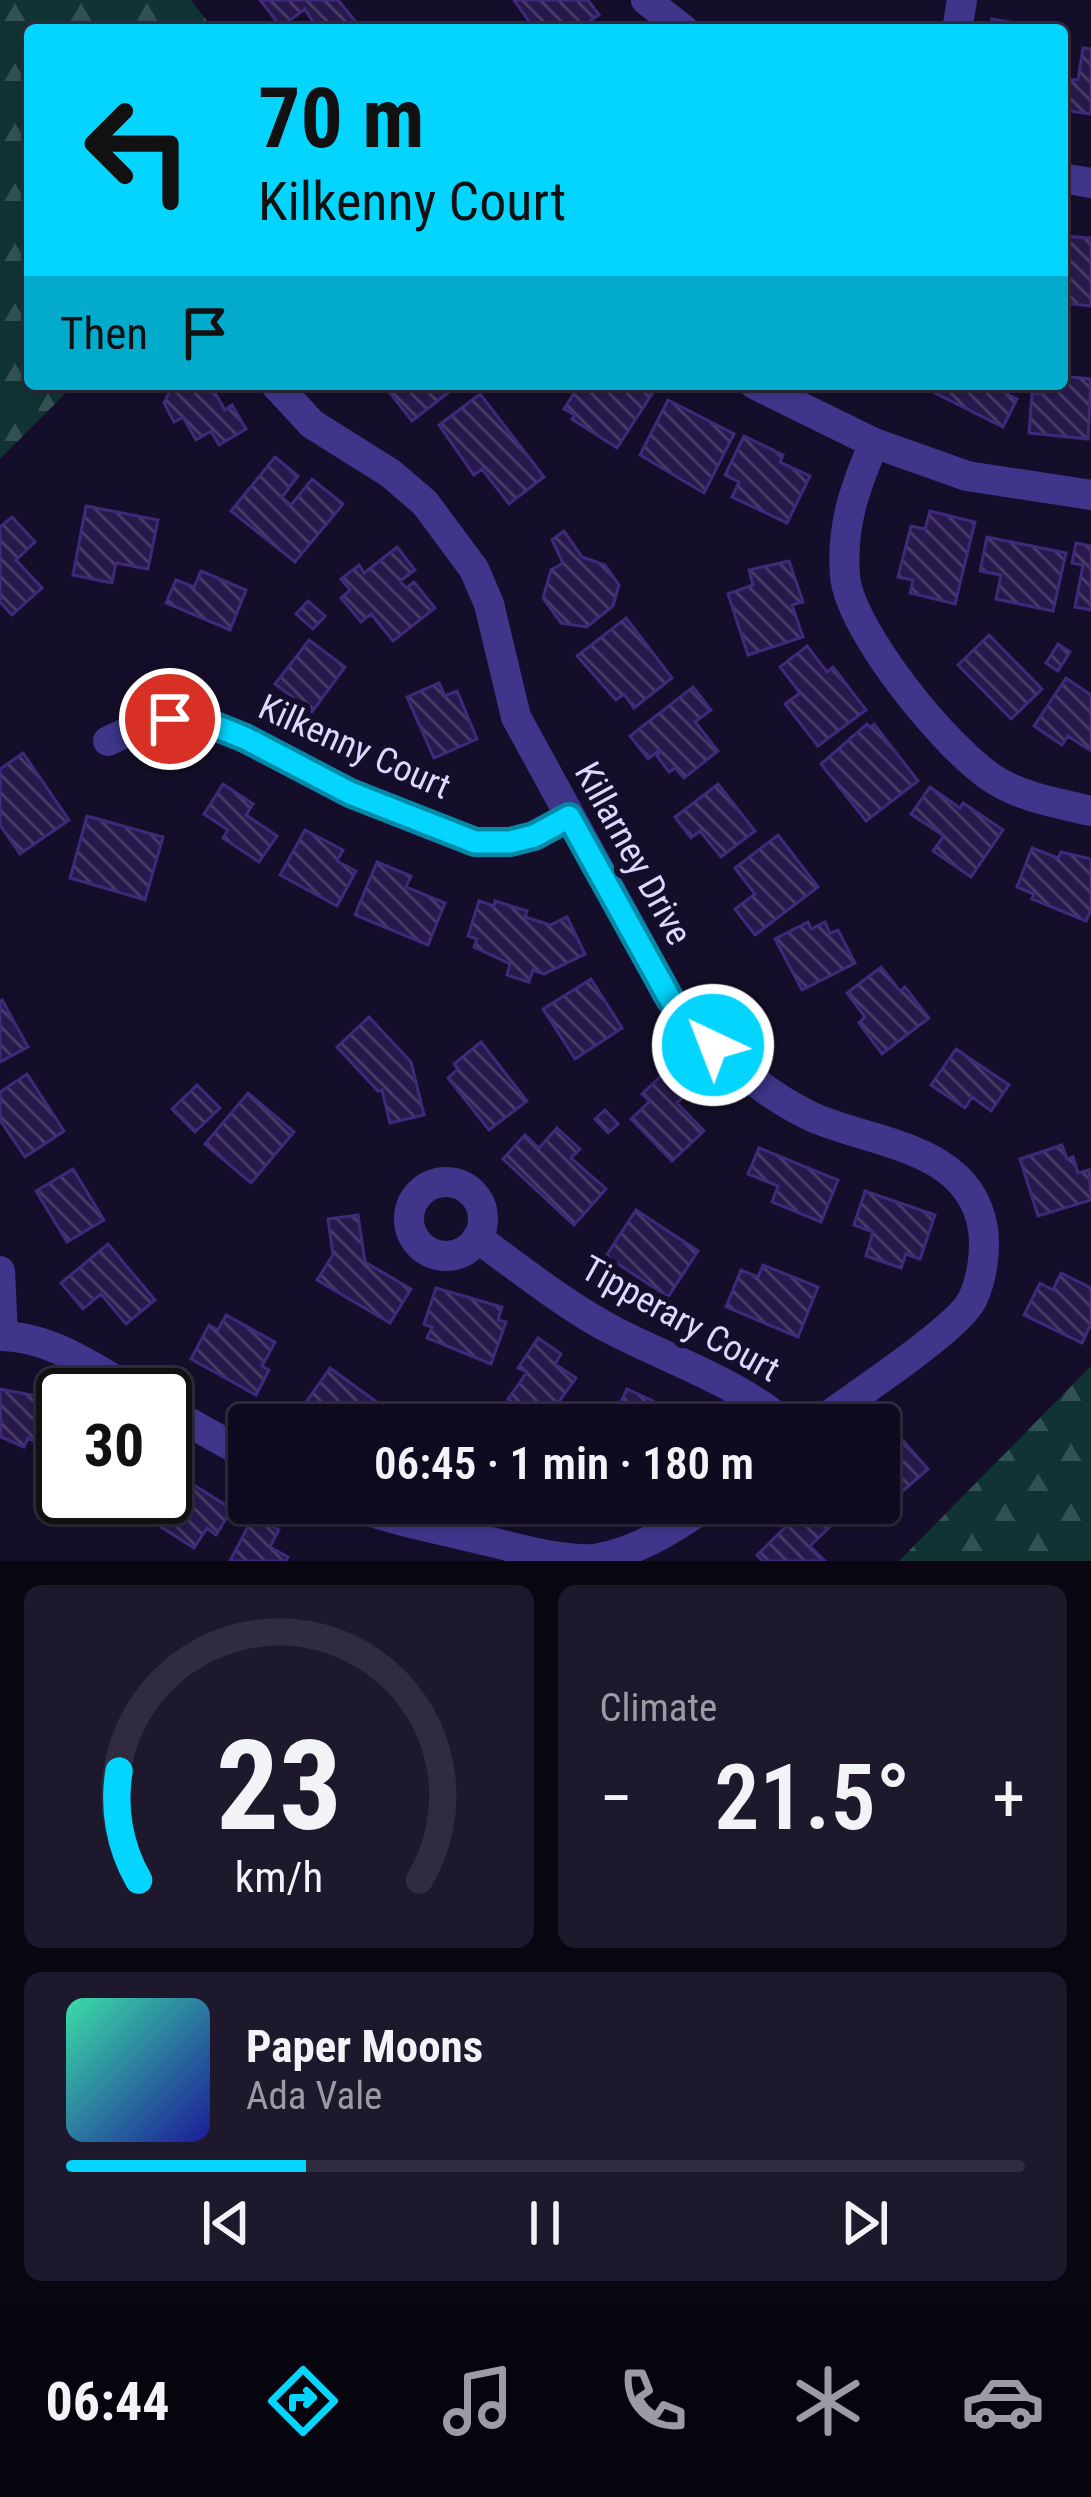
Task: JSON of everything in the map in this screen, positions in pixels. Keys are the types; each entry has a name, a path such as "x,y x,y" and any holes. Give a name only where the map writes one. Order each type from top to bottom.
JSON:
{"street":[{"path":"646,0 676,24"},
{"name":"Killarney Drive","path":"281,390 312,424 391,473 425,502 472,565 489,604 516,717 670,999 699,1032 773,1094 811,1117 916,1151 964,1185 980,1211 986,1247 971,1303 948,1327 844,1404"},
{"path":"766,390 874,443 967,476 1091,495"},
{"path":"874,443 853,490 845,528 845,581 864,628 896,675 974,766 1037,799 1091,811"},
{"name":"Kilkenny Court","path":"108,741 149,722 198,719 350,793 475,842 522,839 569,817"},
{"name":"Tipperary Court","path":"477,1238 615,1332 680,1359 763,1404"},
{"path":"0,1271 2,1336 22,1336 57,1348 93,1368"},
{"path":"192,1424 228,1444"},
{"path":"410,1524 539,1555 592,1560 631,1549 680,1524"}],"green space":[{"path":"0,0 191,0 209,24 24,24 24,390 69,390 0,459"},
{"path":"1091,1366 1091,1561 899,1561"}],"building":[{"path":"260,0 338,0 355,21 314,24 305,9 279,24"},
{"path":"514,0 588,0 599,15 586,24 531,24"},
{"path":"1083,48 1091,49 1091,114 1068,111 1068,79 1078,80"},
{"path":"1068,236 1091,238 1091,306 1068,304"},
{"path":"1068,377 1091,379 1088,439 1029,433 1032,393 1043,394 1043,390 1068,390"},
{"path":"170,390 213,390 225,410 232,405 246,429 219,445 211,431 196,440 183,417 174,422 164,403"},
{"path":"388,390 449,392 412,421"},
{"path":"576,390 646,390 652,394 617,448 564,409"},
{"path":"929,390 1000,390 1017,399 1003,427"},
{"path":"480,394 544,477 509,504 482,469 474,475 439,425"},
{"path":"668,400 734,434 704,493 640,455"},
{"path":"744,436 783,455 780,462 810,476 787,523 732,497 739,482 725,475"},
{"path":"275,457 298,476 282,497 291,505 312,479 343,504 295,562 231,511"},
{"path":"86,506 158,520 148,569 116,563 112,583 73,575"},
{"path":"930,511 975,522 955,604 910,593 913,580 898,577 911,526 925,529"},
{"path":"12,517 35,542 16,560 42,588 12,615 0,602 0,527"},
{"path":"564,531 582,557 605,565 619,585 613,606 587,627 561,623 543,598 551,570 563,563 552,540"},
{"path":"987,537 1066,553 1053,611 996,599 1001,575 980,571"},
{"path":"1076,543 1091,546 1091,610 1075,607 1083,565 1072,563"},
{"path":"397,547 415,570 400,581 406,588 414,582 435,608 393,641 371,614 361,622 341,598 350,590 341,579 359,565 364,573"},
{"path":"789,561 803,602 792,605 803,637 748,655 728,594 753,585 749,570"},
{"path":"201,571 246,590 230,630 166,603 176,580 194,587"},
{"path":"308,601 325,616 313,629 296,614"},
{"path":"626,618 672,678 634,708 624,694 616,700 577,656"},
{"path":"989,635 1042,689 1011,719 958,665"},
{"path":"309,640 345,667 312,712 275,684"},
{"path":"1058,644 1070,652 1058,671 1046,663"},
{"path":"807,646 827,672 833,667 866,710 818,746 785,704 800,693 780,667"},
{"path":"1066,678 1091,695 1091,751 1068,736 1062,745 1034,726"},
{"path":"439,683 445,696 457,691 477,739 434,758 407,697"},
{"path":"693,687 711,710 695,722 718,751 684,778 675,768 669,772 657,756 661,749 648,759 630,736"},
{"path":"867,724 874,724 918,781 866,821 821,764"},
{"path":"23,753 69,820 20,854 0,825 0,769"},
{"path":"223,784 253,804 246,815 277,836 259,862 223,838 228,830 204,814"},
{"path":"718,784 755,831 721,857 700,831 691,838 675,817"},
{"path":"930,787 1003,830 971,877 933,851 944,836 911,814"},
{"path":"87,816 163,837 145,900 70,878"},
{"path":"305,830 343,850 337,861 356,871 337,906 280,875"},
{"path":"778,835 818,887 755,935 735,909 755,894 735,868"},
{"path":"1032,848 1058,858 1061,852 1091,859 1091,909 1086,921 1032,899 1034,894 1017,887"},
{"path":"377,862 411,876 406,887 445,903 428,945 355,915"},
{"path":"479,901 527,911 525,917 550,925 567,917 585,954 544,974 533,970 529,982 507,975 510,964 474,947 477,939 468,936"},
{"path":"808,922 811,929 825,922 830,933 838,930 855,963 802,990 775,939"},
{"path":"881,967 900,991 905,987 929,1018 882,1054 859,1023 865,1017 847,993"},
{"path":"591,979 622,1028 575,1059 543,1009"},
{"path":"0,1002 28,1047 0,1062"},
{"path":"369,1017 411,1062 424,1115 390,1123 382,1090 337,1047"},
{"path":"481,1042 527,1101 489,1130 448,1078 458,1069 454,1064"},
{"path":"956,1049 1009,1085 991,1111 972,1097 965,1108 931,1085"},
{"path":"27,1074 64,1131 25,1157 0,1120 0,1092"},
{"path":"663,1074 684,1096 677,1103 704,1131 672,1161 631,1119 650,1101 642,1094"},
{"path":"197,1085 220,1108 195,1132 172,1109"},
{"path":"248,1093 294,1132 251,1183 205,1144"},
{"path":"605,1110 618,1124 608,1133 595,1119"},
{"path":"557,1128 580,1149 571,1158 606,1189 574,1225 503,1159 525,1135 539,1148"},
{"path":"1062,1145 1078,1173 1089,1170 1091,1200 1038,1216 1020,1159"},
{"path":"759,1148 838,1180 821,1222 772,1202 778,1186 748,1174"},
{"path":"73,1169 104,1220 67,1242 36,1191"},
{"path":"865,1191 935,1215 920,1259 906,1254 901,1268 866,1256 873,1232 854,1225"},
{"path":"636,1210 698,1251 668,1297 606,1256"},
{"path":"358,1215 365,1262 411,1289 390,1323 317,1280 333,1255 328,1219"},
{"path":"108,1244 155,1300 126,1324 101,1294 83,1309 61,1283"},
{"path":"763,1265 818,1287 798,1337 726,1307 741,1270 758,1277"},
{"path":"1061,1273 1091,1288 1091,1324 1082,1343 1024,1315 1040,1283 1053,1290"},
{"path":"436,1288 502,1307 498,1320 506,1322 491,1364 427,1338 432,1327 424,1324"},
{"path":"226,1315 275,1342 262,1366 269,1370 256,1395 191,1359 209,1325 218,1330"},
{"path":"538,1338 561,1354 555,1364 576,1378 557,1404 516,1404 508,1399 527,1372 518,1368"},
{"path":"330,1368 380,1404 305,1404"},
{"path":"0,1389 36,1396 36,1442 28,1438 24,1447 1,1437"},
{"path":"627,1389 653,1401 652,1404 620,1404"},
{"path":"900,1437 928,1469 900,1493"},
{"path":"192,1484 228,1506 216,1535 207,1528 194,1548 161,1527 192,1524"},
{"path":"249,1524 279,1530 270,1547 288,1557 286,1561 230,1561"},
{"path":"789,1524 833,1524 810,1546 825,1561 763,1561 757,1555"}],"route":[{"path":"170,719 198,719 350,793 475,842 534,836 569,817 670,999 713,1045"}]}
